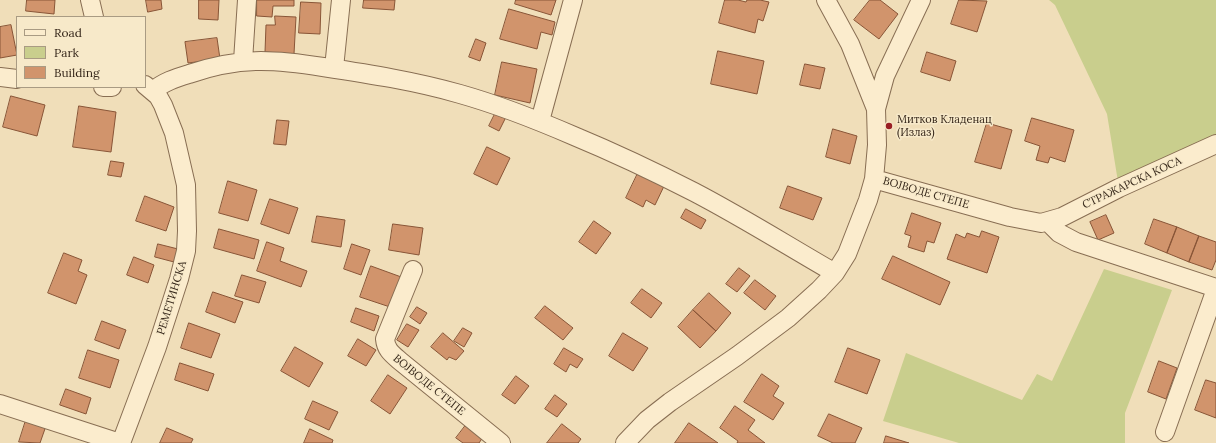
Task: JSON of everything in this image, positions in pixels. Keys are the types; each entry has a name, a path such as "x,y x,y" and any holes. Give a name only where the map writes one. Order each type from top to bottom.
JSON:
{"street":[{"path":"90,0 94,16"},
{"path":"244,61 247,0"},
{"path":"334,68 341,0"},
{"path":"540,121 573,0"},
{"path":"826,0 850,44 877,115"},
{"path":"874,179 878,145 877,115 885,76 921,0"},
{"path":"149,88 223,64 266,60 291,62 393,77 461,94 540,121 614,152 695,193 834,273"},
{"path":"0,77 16,79"},
{"name":"РЕМЕТИНСКА","path":"121,443 157,347 179,279 186,251 187,202 184,170 170,119 163,104 149,88"},
{"name":"СТРАЖАРСКА КОСА","path":"1048,222 1062,217 1119,188 1216,144"},
{"name":"ВОЈВОДЕ СТЕПЕ","path":"625,443 647,420 788,318 819,290 834,273 847,254 868,200 874,179 1010,217 1031,222 1048,222"},
{"path":"1048,222 1059,233 1076,242 1216,288 1165,432"},
{"name":"ВОЈВОДЕ СТЕПЕ","path":"413,270 385,339 389,352 501,443"},
{"path":"0,404 121,443"}],"green space":[{"path":"1049,0 1216,0 1216,144 1119,188 1107,114 1055,5"},
{"path":"1104,269 1172,290 1125,413 1125,443 959,443 883,421 906,353 1022,400 1037,374 1052,381"}],"building":[{"path":"27,0 55,0 54,14 26,11"},
{"path":"146,0 161,0 162,9 148,12"},
{"path":"199,0 219,0 218,20 199,19"},
{"path":"257,0 294,0 294,6 273,6 272,17 257,16"},
{"path":"364,0 395,0 394,10 363,8"},
{"path":"516,0 556,0 551,15 515,4"},
{"path":"725,0 738,0 746,2 747,0 760,0 769,2 763,21 758,19 755,33 719,23"},
{"path":"870,0 880,0 898,14 879,39 854,20"},
{"path":"959,0 987,1 977,32 951,24"},
{"path":"301,2 321,3 320,34 299,33"},
{"path":"509,9 555,22 552,35 541,32 537,49 500,39"},
{"path":"275,16 296,17 294,54 265,52 266,25 275,25"},
{"path":"11,25 16,55 0,58 0,27"},
{"path":"217,38 220,59 188,63 185,42"},
{"path":"476,39 486,43 480,61 469,57"},
{"path":"718,51 764,61 757,94 711,84"},
{"path":"927,52 956,61 950,81 921,72"},
{"path":"502,62 537,69 530,103 495,95"},
{"path":"805,64 825,68 820,89 800,85"},
{"path":"11,96 45,105 37,136 3,127"},
{"path":"79,106 116,112 111,152 73,147"},
{"path":"496,112 506,117 499,131 489,126"},
{"path":"1032,118 1074,130 1065,162 1050,157 1048,163 1036,160 1040,146 1025,141"},
{"path":"277,120 289,121 286,145 274,144"},
{"path":"987,123 1012,130 1001,169 975,162"},
{"path":"833,129 857,136 850,164 826,157"},
{"path":"487,147 510,158 497,185 474,174"},
{"path":"111,161 124,163 121,177 108,175"},
{"path":"639,171 665,184 655,205 646,200 643,207 626,198"},
{"path":"228,181 257,190 248,221 219,213"},
{"path":"788,186 822,198 813,220 780,208"},
{"path":"145,196 174,207 166,231 136,221"},
{"path":"270,199 298,208 289,234 261,224"},
{"path":"686,209 706,220 701,229 681,218"},
{"path":"912,213 941,223 934,243 927,241 924,252 908,247 911,236 905,234"},
{"path":"1106,215 1114,233 1098,240 1090,222"},
{"path":"317,216 345,220 341,247 312,242"},
{"path":"1154,219 1177,227 1167,253 1145,244"},
{"path":"594,221 611,233 596,254 579,242"},
{"path":"393,224 423,228 419,255 389,250"},
{"path":"1177,227 1199,236 1189,262 1167,253"},
{"path":"219,229 259,240 254,259 214,248"},
{"path":"982,231 999,237 987,273 947,259 956,234 965,238 967,233 979,237"},
{"path":"1199,236 1216,242 1216,260 1212,270 1189,262"},
{"path":"267,242 284,248 280,261 307,271 301,287 257,271"},
{"path":"158,244 178,249 174,262 155,257"},
{"path":"352,244 370,250 361,275 344,269"},
{"path":"64,253 82,260 78,271 87,275 76,304 48,293"},
{"path":"893,256 950,282 940,305 882,279"},
{"path":"134,257 154,265 148,283 127,275"},
{"path":"371,266 404,278 393,308 360,297"},
{"path":"739,268 750,276 737,292 726,284"},
{"path":"242,275 266,282 259,303 235,296"},
{"path":"755,280 776,296 765,310 744,293"},
{"path":"642,289 662,303 651,318 631,303"},
{"path":"213,292 243,302 235,323 206,312"},
{"path":"709,293 731,313 716,331 693,310"},
{"path":"545,306 573,328 563,340 535,318"},
{"path":"417,307 427,313 420,324 410,317"},
{"path":"356,308 379,316 374,331 351,322"},
{"path":"693,310 716,331 700,348 678,327"},
{"path":"102,321 126,330 119,349 95,340"},
{"path":"189,323 220,334 211,358 181,348"},
{"path":"407,324 419,330 408,347 397,340"},
{"path":"463,328 472,333 464,347 454,341"},
{"path":"443,333 464,351 456,360 449,357 447,360 431,347"},
{"path":"623,333 648,348 633,371 609,356"},
{"path":"358,339 376,350 366,366 348,356"},
{"path":"295,347 323,363 309,387 281,371"},
{"path":"564,348 583,359 577,368 570,364 566,372 554,364"},
{"path":"848,348 880,360 867,394 835,382"},
{"path":"88,350 119,360 110,388 79,378"},
{"path":"1159,361 1177,368 1166,399 1148,392"},
{"path":"180,363 214,374 208,391 175,380"},
{"path":"762,374 779,386 773,396 784,403 773,420 744,402"},
{"path":"388,375 407,388 390,414 371,401"},
{"path":"516,376 529,386 515,404 502,395"},
{"path":"1206,380 1216,383 1216,418 1195,410"},
{"path":"66,389 91,398 86,414 60,405"},
{"path":"555,395 567,404 557,417 545,409"},
{"path":"313,401 338,412 329,430 305,419"},
{"path":"735,406 755,420 748,430 765,443 737,443 738,441 720,428"},
{"path":"829,414 862,428 855,443 833,443 818,436"},
{"path":"27,417 47,423 40,443 19,442"},
{"path":"689,423 718,443 675,443"},
{"path":"562,424 581,439 578,443 547,443"},
{"path":"466,425 483,437 479,443 463,443 456,438"},
{"path":"167,428 193,439 191,443 160,443"},
{"path":"310,429 333,440 332,443 304,443"},
{"path":"886,436 909,443 884,443"}],"place":[{"name":"Митков Кладенац (Излаз)","path":"889,126"}]}
